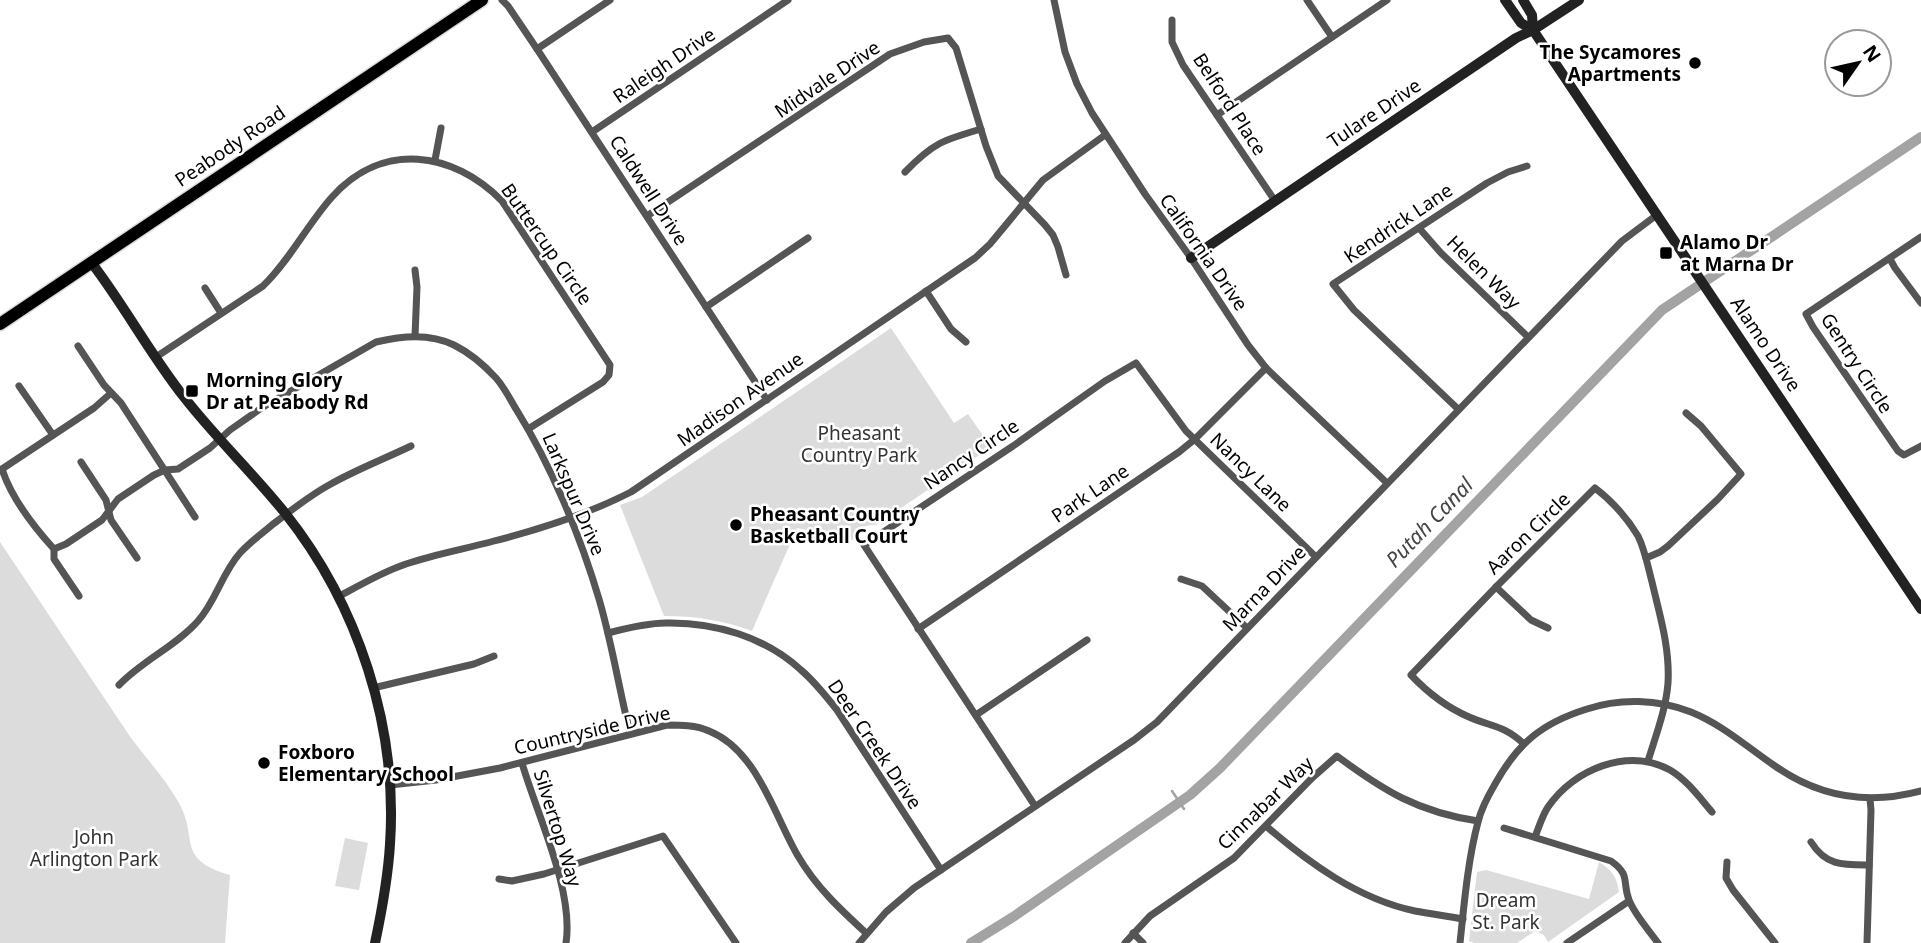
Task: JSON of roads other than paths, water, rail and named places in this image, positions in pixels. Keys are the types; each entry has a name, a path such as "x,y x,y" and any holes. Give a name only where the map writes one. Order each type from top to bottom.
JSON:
{"main road":[{"name":"Peabody Road","path":"0,324 482,0"}],"street":[{"name":"Caldwell Drive","path":"502,0 592,132 766,400"},
{"path":"537,49 610,0"},
{"name":"Raleigh Drive","path":"592,132 788,0"},
{"name":"California Drive","path":"1054,0 1065,52 1077,84 1105,135 1248,345 1266,368 1387,483"},
{"path":"1307,0 1332,37"},
{"path":"1217,115 1387,0"},
{"name":"Alamo Drive","path":"1505,0 1521,23 1533,30 1921,609"},
{"name":"Alamo Drive","path":"1522,0 1532,15 1533,30"},
{"name":"Tulare Drive","path":"1191,258 1516,37 1533,30 1579,0"},
{"name":"Belford Place","path":"1172,20 1172,41 1183,65 1275,201"},
{"name":"Midvale Drive","path":"647,216 890,54 924,42 948,38 956,48 998,176 1053,236 1059,247 1066,275"},
{"path":"435,160 441,128"},
{"path":"905,172 923,153 937,144 981,129"},
{"name":"Madison Avenue","path":"338,597 405,564 569,518 631,492 975,258 1050,174 1105,135"},
{"name":"Buttercup Circle","path":"156,357 263,286 342,187 378,166 394,161 435,160 463,170 502,201 610,365 609,375 603,382 528,429"},
{"name":"Kendrick Lane","path":"1458,409 1354,310 1333,284 1488,183 1527,166"},
{"name":"Marna Drive","path":"859,943 898,901 1157,722 1622,241 1658,214"},
{"name":"Helen Way","path":"1419,228 1441,253 1528,337"},
{"name":"Gentry Circle","path":"1921,237 1807,314 1898,451 1904,455 1921,446"},
{"path":"706,307 808,238"},
{"path":"1890,259 1921,303"},
{"path":"91,262 184,397 286,514 319,563 348,617 373,688 381,720 390,785 387,878 375,943"},
{"path":"415,270 415,336"},
{"path":"205,288 221,313"},
{"path":"926,291 951,329 966,342"},
{"name":"Larkspur Drive","path":"54,549 102,520 118,499 165,470 178,469 263,407 376,342 415,336 453,344 470,354 498,380 545,460 592,578 608,633 630,733"},
{"path":"78,346 111,393 121,402 195,517"},
{"name":"Nancy Circle","path":"1035,806 864,545 1105,381 1136,363 1195,439"},
{"name":"Park Lane","path":"918,629 1168,460 1195,439 1266,368"},
{"path":"19,386 53,435"},
{"path":"79,596 54,559 54,549 7,484 1,468 94,408 111,393"},
{"path":"1646,558 1668,546 1741,474 1701,426 1686,413"},
{"name":"Nancy Lane","path":"1195,439 1316,556"},
{"path":"119,685 134,670 199,621 231,564 242,551 286,514 331,484 411,446"},
{"path":"81,462 106,500 111,520 138,558"},
{"name":"Aaron Circle","path":"1523,743 1512,733 1472,718 1436,699 1411,675 1595,488 1624,516 1639,538 1666,640 1668,682 1665,704 1648,761"},
{"path":"1181,579 1202,586 1247,628"},
{"path":"1496,587 1531,620 1548,628"},
{"name":"Deer Creek Drive","path":"608,633 664,623 711,626 752,638 789,661 818,686 837,710 941,870"},
{"path":"976,715 1087,640"},
{"path":"373,688 474,664 494,656"},
{"path":"1460,943 1478,821 1488,795 1523,743 1543,728 1592,707 1635,701 1665,704 1689,711 1729,731 1777,768 1802,782 1839,796 1870,799 1921,791"},
{"name":"Countryside Drive","path":"390,785 436,780 522,763 667,725 708,730 741,752 810,874 831,901 866,933"},
{"name":"Cinnabar Way","path":"1125,943 1150,916 1234,858 1337,756 1367,779 1406,801 1441,813 1478,821"},
{"path":"1535,837 1546,810 1556,796 1577,778 1616,762 1648,761 1673,771 1712,812"},
{"name":"Silvertop Way","path":"522,763 557,870 567,915 566,943"},
{"path":"1867,943 1870,799"},
{"path":"1266,826 1311,863 1363,892 1414,911 1463,919"},
{"path":"1504,828 1611,861 1618,866 1627,882 1629,901 1657,943"},
{"path":"499,879 512,881 557,870 663,836 736,943"},
{"path":"1811,842 1824,858 1837,864 1869,865"},
{"path":"1727,862 1726,878 1774,943"},
{"path":"1567,943 1629,901"},
{"path":"1133,933 1143,943"}],"waterway":[{"name":"Putah Canal","path":"971,943 1190,795 1220,768 1662,310 1921,137"},
{"name":"Putah Canal","path":"1172,791 1184,809"}],"place":[{"name":"The Sycamores Apartments","path":"1695,63"},
{"name":"Alamo Dr at Marna Dr","path":"1666,253"},
{"name":"Morning Glory Dr at Peabody Rd","path":"192,391"},
{"name":"Pheasant Country Basketball Court","path":"736,525"},
{"name":"Foxboro Elementary School","path":"264,763"}],"park label":[{"name":"Pheasant Country Park","path":"859,444"},
{"name":"John Arlington Park","path":"94,848"},
{"name":"Dream St. Park","path":"1506,911"}]}
